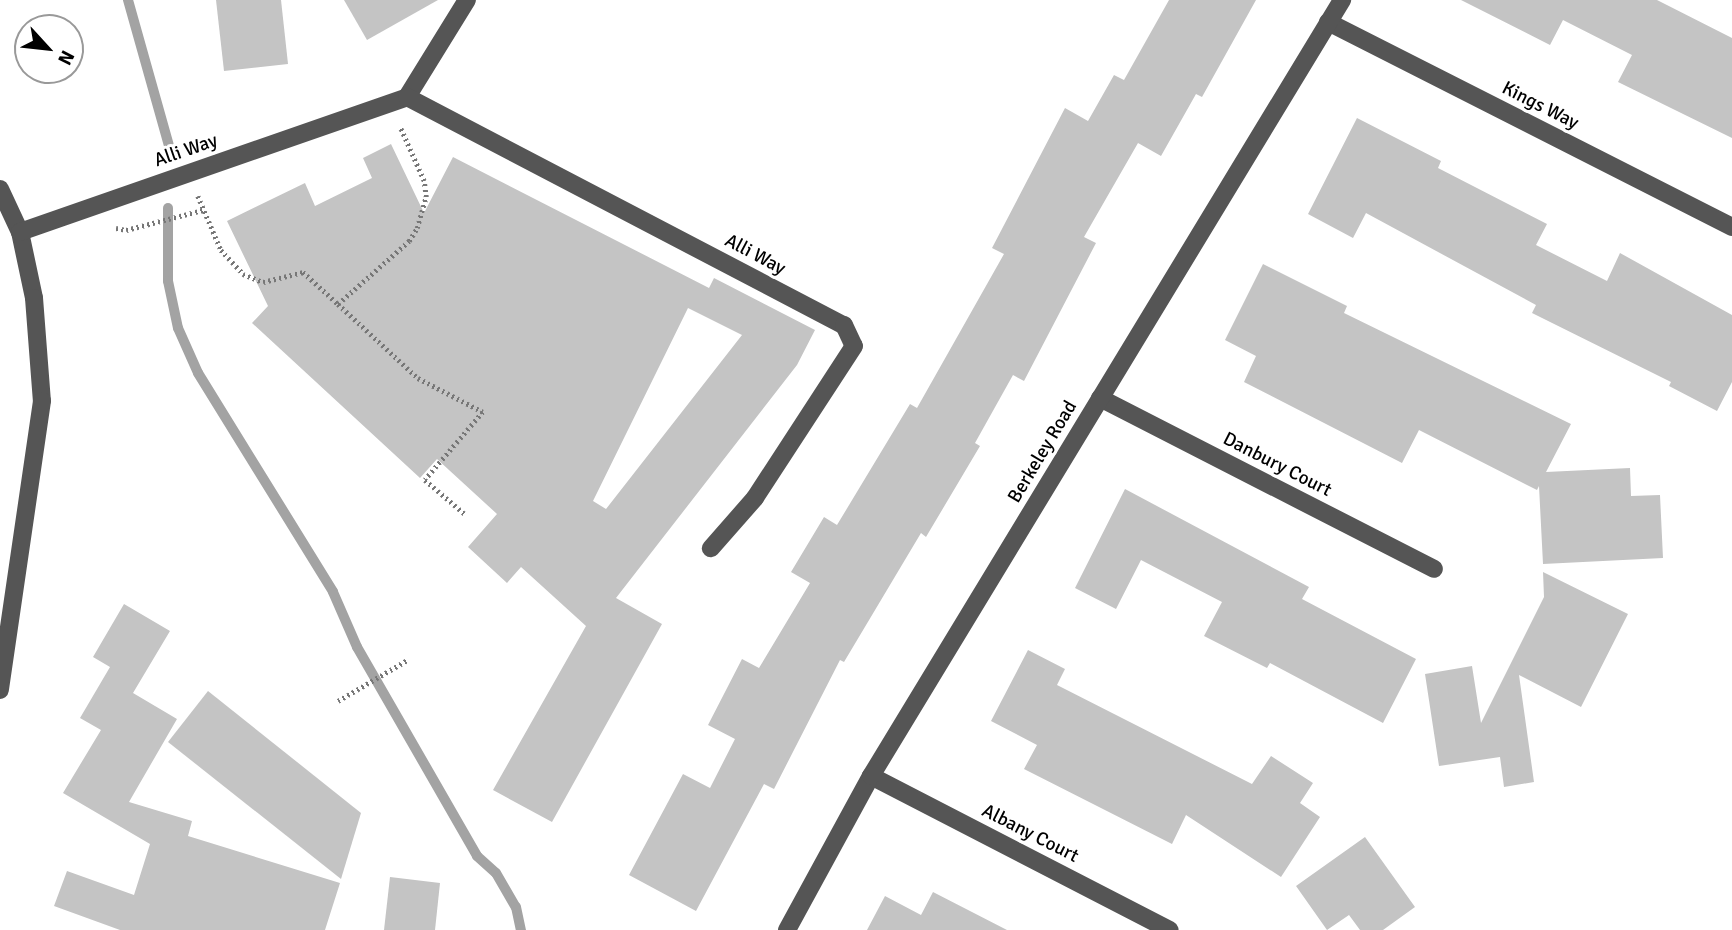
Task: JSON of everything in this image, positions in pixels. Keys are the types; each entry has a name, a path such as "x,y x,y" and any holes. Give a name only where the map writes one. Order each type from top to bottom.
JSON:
{"street":[{"path":"407,97 467,0"},
{"name":"Berkeley Road","path":"787,930 871,776 1342,0"},
{"name":"Kings Way","path":"1328,22 1732,227"},
{"name":"Alli Way","path":"20,232 407,97 844,325 854,346 755,498 711,548"},
{"path":"0,189 20,232 34,298 42,401 0,690"},
{"name":"Danbury Court","path":"1100,398 1434,569"},
{"name":"Albany Court","path":"871,776 1170,930"}],"path":[{"path":"338,304 409,241 423,212 424,181 387,103"},
{"path":"190,172 221,250 243,274 263,282 303,272 418,378 483,412 425,480 465,514"},
{"path":"131,229 203,210"},
{"path":"338,701 410,659"}],"building":[{"path":"216,0 281,0 288,64 224,71"},
{"path":"344,0 438,0 367,40"},
{"path":"1169,0 1256,0 1202,97 1196,94 1161,156 1138,143 1084,237 1096,243 1024,381 1013,375 975,443 980,446 926,537 921,533 844,662 840,660 774,789 764,784 696,911 629,875 683,774 710,788 735,739 708,725 742,659 759,668 810,583 791,572 824,517 837,525 910,404 917,408 1004,254 992,248 1065,108 1088,121 1114,75 1124,80"},
{"path":"1461,0 1657,0 1732,38 1732,138 1618,82 1632,55 1563,20 1550,45"},
{"path":"1357,118 1441,161 1438,168 1547,224 1536,245 1607,281 1620,253 1732,315 1732,382 1717,411 1669,386 1671,382 1532,313 1536,305 1366,213 1353,238 1308,214"},
{"path":"391,144 424,213 453,157 709,288 714,278 815,330 797,365 616,598 662,624 552,822 493,790 586,626 521,567 507,583 468,547 497,514 437,459 420,478 252,323 268,306 227,221 305,183 315,206 372,178 363,158","holes":["688,308 742,335 606,509 593,501"]},
{"path":"1263,264 1347,306 1344,313 1571,424 1546,472 1630,468 1631,496 1660,495 1663,558 1543,564 1539,486 1537,490 1419,430 1402,463 1244,382 1256,356 1225,340"},
{"path":"1125,489 1309,587 1302,599 1416,659 1383,723 1270,663 1267,668 1204,636 1222,602 1141,560 1116,609 1075,588"},
{"path":"1543,572 1628,614 1581,707 1519,675 1534,782 1504,787 1500,757 1439,766 1425,674 1472,666 1481,723 1544,597"},
{"path":"124,604 170,631 133,693 177,719 129,802 192,821 188,836 340,883 325,930 120,930 54,906 67,871 134,895 150,844 63,793 101,730 80,718 110,667 93,657"},
{"path":"1028,650 1065,669 1057,685 1252,784 1271,756 1313,783 1300,803 1320,817 1281,877 1186,815 1172,844 1024,769 1037,745 991,721"},
{"path":"208,691 361,813 341,879 168,742"},
{"path":"1365,837 1415,907 1383,930 1360,930 1349,915 1327,930 1296,886"},
{"path":"390,877 440,883 435,930 384,930"},
{"path":"933,892 1007,930 867,930 885,896 921,915"}],"waterway":[{"path":"128,0 170,149"},
{"path":"168,208 168,281 178,328 198,373 333,592 357,647 477,856 496,873 516,907 521,930"}]}
